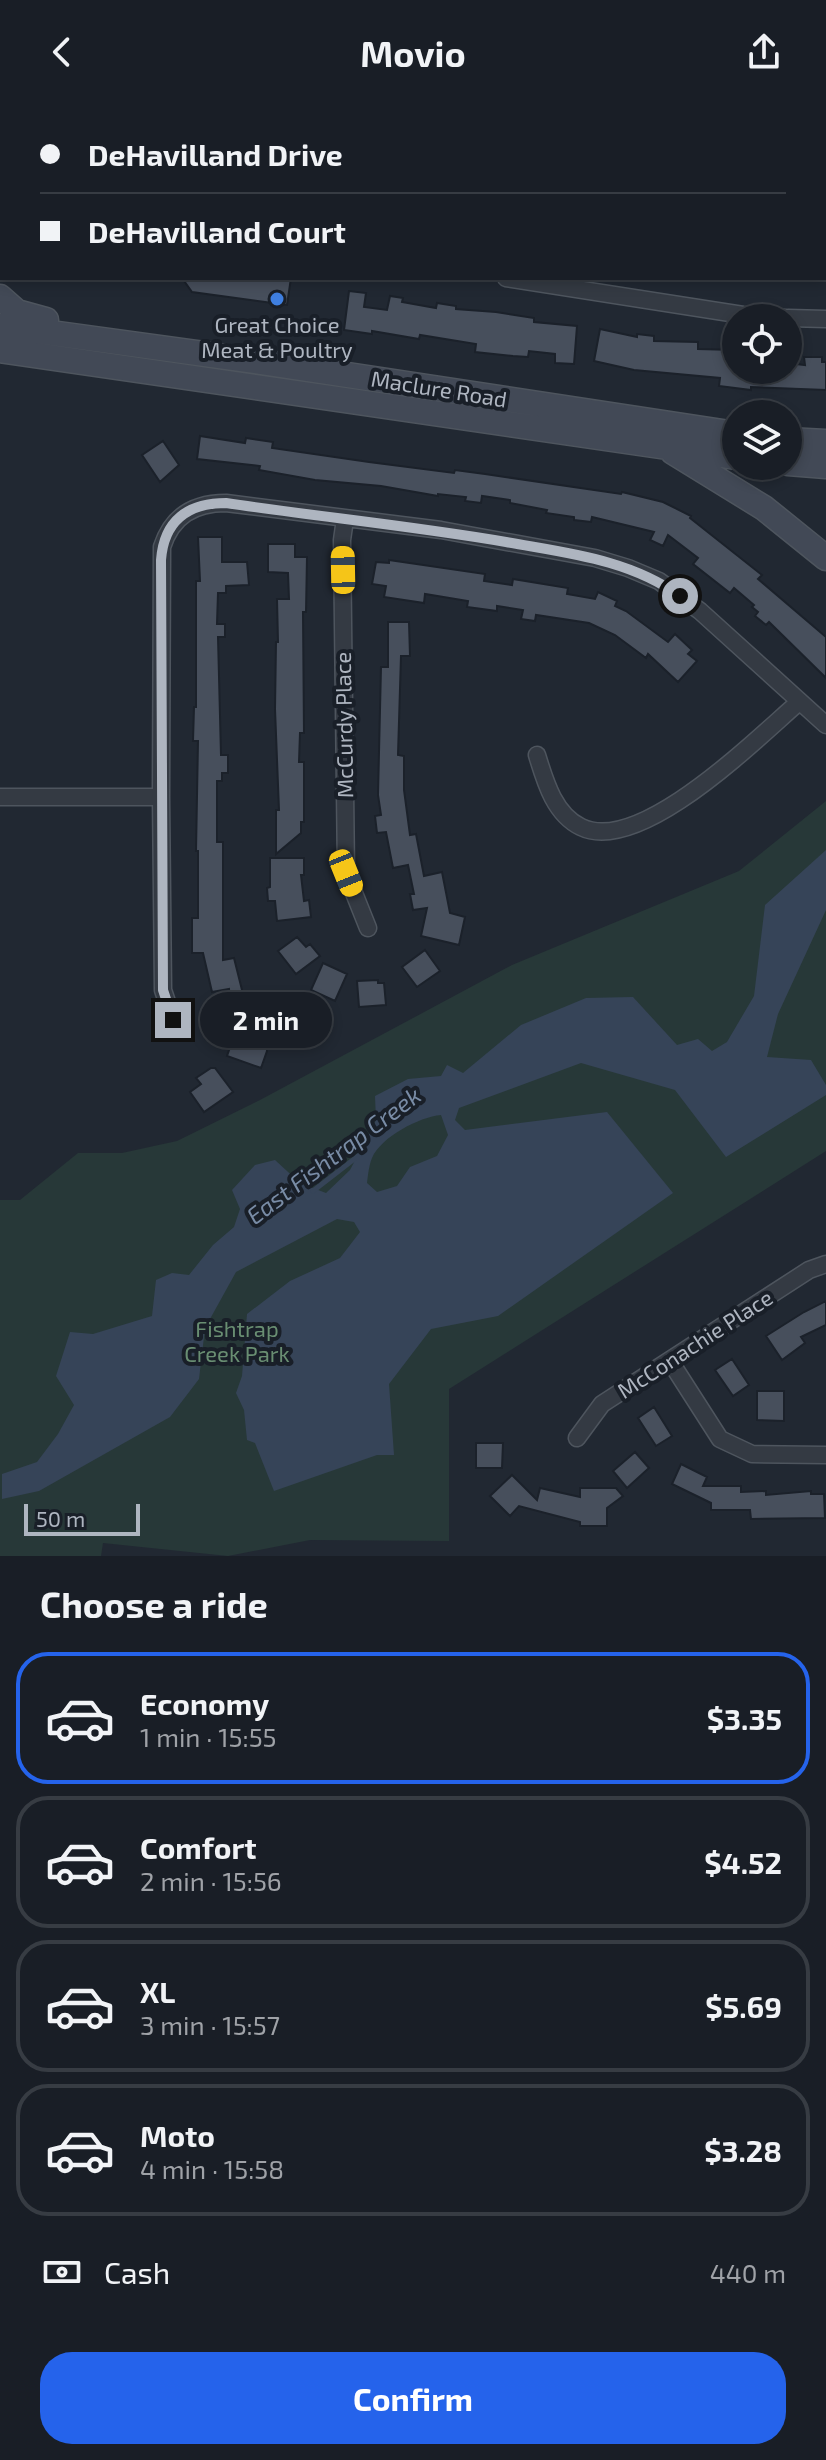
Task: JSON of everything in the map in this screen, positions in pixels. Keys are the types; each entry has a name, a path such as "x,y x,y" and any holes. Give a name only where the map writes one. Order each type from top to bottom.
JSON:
{"main road":[{"path":"0,297 17,312 71,325 87,338"},
{"name":"Maclure Road","path":"0,326 722,432"},
{"name":"Maclure Road","path":"0,350 722,455"},
{"path":"802,441 826,442"},
{"path":"664,446 764,508 826,558"},
{"path":"802,464 826,466"}],"street":[{"path":"519,280 722,312"},
{"path":"802,318 826,319"},
{"path":"173,1020 163,990 161,560 167,534 183,515 207,503 441,530 595,558 628,568 659,581 700,611 826,725"},
{"name":"McCurdy Place","path":"345,519 342,540 346,873 368,928"},
{"path":"537,755 548,789 565,816 582,828 601,831 625,828 655,816 707,782 799,702"},
{"path":"0,797 161,797"},
{"name":"McConachie Place","path":"577,1438 602,1404 809,1270 826,1264"},
{"path":"670,1361 720,1439 752,1454 826,1455"}],"green space":[{"name":"Fishtrap Creek Park","path":"826,801 826,1151 449,1389 449,1541 310,1540 228,1556 103,1543 101,1556 0,1556 0,1200 20,1200 78,1153 122,1153 177,1141 512,965 739,871"}],"water":[{"path":"826,850 826,910 778,1014 767,1057 811,1060 826,1085 826,1095 726,1157 675,1090 581,1063 459,1108 455,1120 465,1130 607,1112 673,1193 498,1316 431,1329 389,1384 394,1455 377,1455 274,1491 255,1443 247,1440 244,1410 236,1393 242,1376 247,1314 290,1281 340,1258 360,1232 354,1222 337,1219 236,1272 205,1328 199,1379 170,1417 39,1491 2,1499 2,1474 37,1462 74,1405 56,1376 70,1332 93,1334 152,1316 156,1280 172,1273 189,1275 213,1245 234,1227 240,1209 232,1190 255,1165 275,1160 300,1183 326,1193 350,1170 376,1120 375,1096 408,1079 441,1076 447,1065 463,1073 521,1025 586,998 633,997 677,1045 698,1039 712,1051 727,1042 754,996 765,905","holes":["441,1115 448,1135 437,1156 410,1167 397,1186 377,1192 367,1183 371,1161 377,1150 402,1129"]}],"building":[{"path":"183,280 291,280 287,305 192,292"},
{"path":"349,291 366,293 364,307 387,310 390,296 403,298 402,302 436,308 437,303 456,306 456,309 534,318 534,322 577,326 574,364 555,363 555,354 529,351 528,357 475,352 476,344 420,335 419,339 344,330"},
{"path":"600,329 637,337 637,334 654,336 654,341 698,342 698,349 722,350 722,384 802,384 804,357 822,357 822,362 826,362 826,390 751,387 751,390 719,386 720,378 634,370 594,361"},
{"path":"200,436 245,443 246,438 273,442 272,448 622,492 663,502 691,516 762,575 758,579 826,637 826,678 769,622 766,625 755,616 758,612 752,607 754,605 734,588 730,593 693,564 698,558 668,535 663,546 650,540 654,532 592,517 591,522 574,520 574,517 510,503 510,500 482,496 481,503 465,501 466,497 315,480 259,470 260,466 197,459"},
{"path":"163,441 179,465 160,482 142,455"},
{"path":"198,537 222,537 222,562 247,562 249,585 226,586 226,593 218,593 217,624 225,624 225,637 218,637 221,755 228,755 228,773 222,773 222,781 217,781 217,842 223,842 223,960 234,958 246,1006 263,1005 267,1051 261,1068 227,1056 240,1018 231,1018 229,989 212,992 203,953 192,953 192,918 198,918 198,741 193,741 196,581 200,581"},
{"path":"268,544 295,544 295,557 307,557 306,612 303,612 304,733 300,733 299,762 304,762 304,822 301,822 301,833 276,854 276,810 279,810 275,709 277,599 289,599 288,573 268,572"},
{"path":"389,560 485,574 484,581 512,585 513,579 568,588 567,594 595,599 598,592 617,601 615,606 668,642 675,634 692,650 688,654 697,661 678,682 648,654 646,658 615,635 589,623 536,615 535,621 521,619 523,610 497,606 497,611 467,607 468,601 425,594 424,603 384,597 386,586 372,584 376,562 389,563"},
{"path":"388,622 409,622 410,656 401,656 398,755 404,756 404,790 410,835 416,834 424,876 442,872 450,913 465,917 459,945 421,936 427,908 413,910 410,894 414,894 408,865 393,868 386,832 377,833 375,816 381,815 378,795 381,667 388,667"},
{"path":"270,858 304,858 304,875 301,875 304,901 309,900 311,917 277,921 275,901 268,901"},
{"path":"297,937 306,947 310,944 320,956 296,974 278,951"},
{"path":"425,950 440,971 417,987 402,967"},
{"path":"323,963 347,974 335,1001 311,990"},
{"path":"378,980 378,983 384,983 386,1005 359,1007 357,981"},
{"path":"215,1068 233,1092 204,1112 190,1092 201,1084 196,1078"},
{"path":"826,1301 826,1325 801,1337 805,1343 782,1360 766,1336"},
{"path":"732,1359 749,1385 733,1396 715,1370"},
{"path":"757,1391 784,1391 784,1421 757,1420"},
{"path":"654,1407 672,1436 656,1446 638,1418"},
{"path":"476,1443 503,1443 502,1468 476,1468"},
{"path":"635,1452 649,1468 627,1488 613,1471"},
{"path":"681,1464 707,1477 703,1486 741,1486 741,1492 766,1491 766,1495 811,1491 811,1494 824,1494 825,1518 751,1519 750,1510 711,1510 711,1503 672,1484"},
{"path":"512,1475 537,1500 540,1488 580,1497 580,1488 616,1488 623,1496 607,1508 607,1526 580,1526 580,1522 519,1506 510,1516 490,1496"}],"waterway":[{"name":"East Fishtrap Creek","path":"313,1191 362,1153"}],"place":[{"name":"Great Choice Meat & Poultry","path":"277,299"}],"route":[{"path":"173,1020 163,990 161,560 167,534 183,515 207,503 226,503 441,530 595,558 659,581 680,596"}]}
